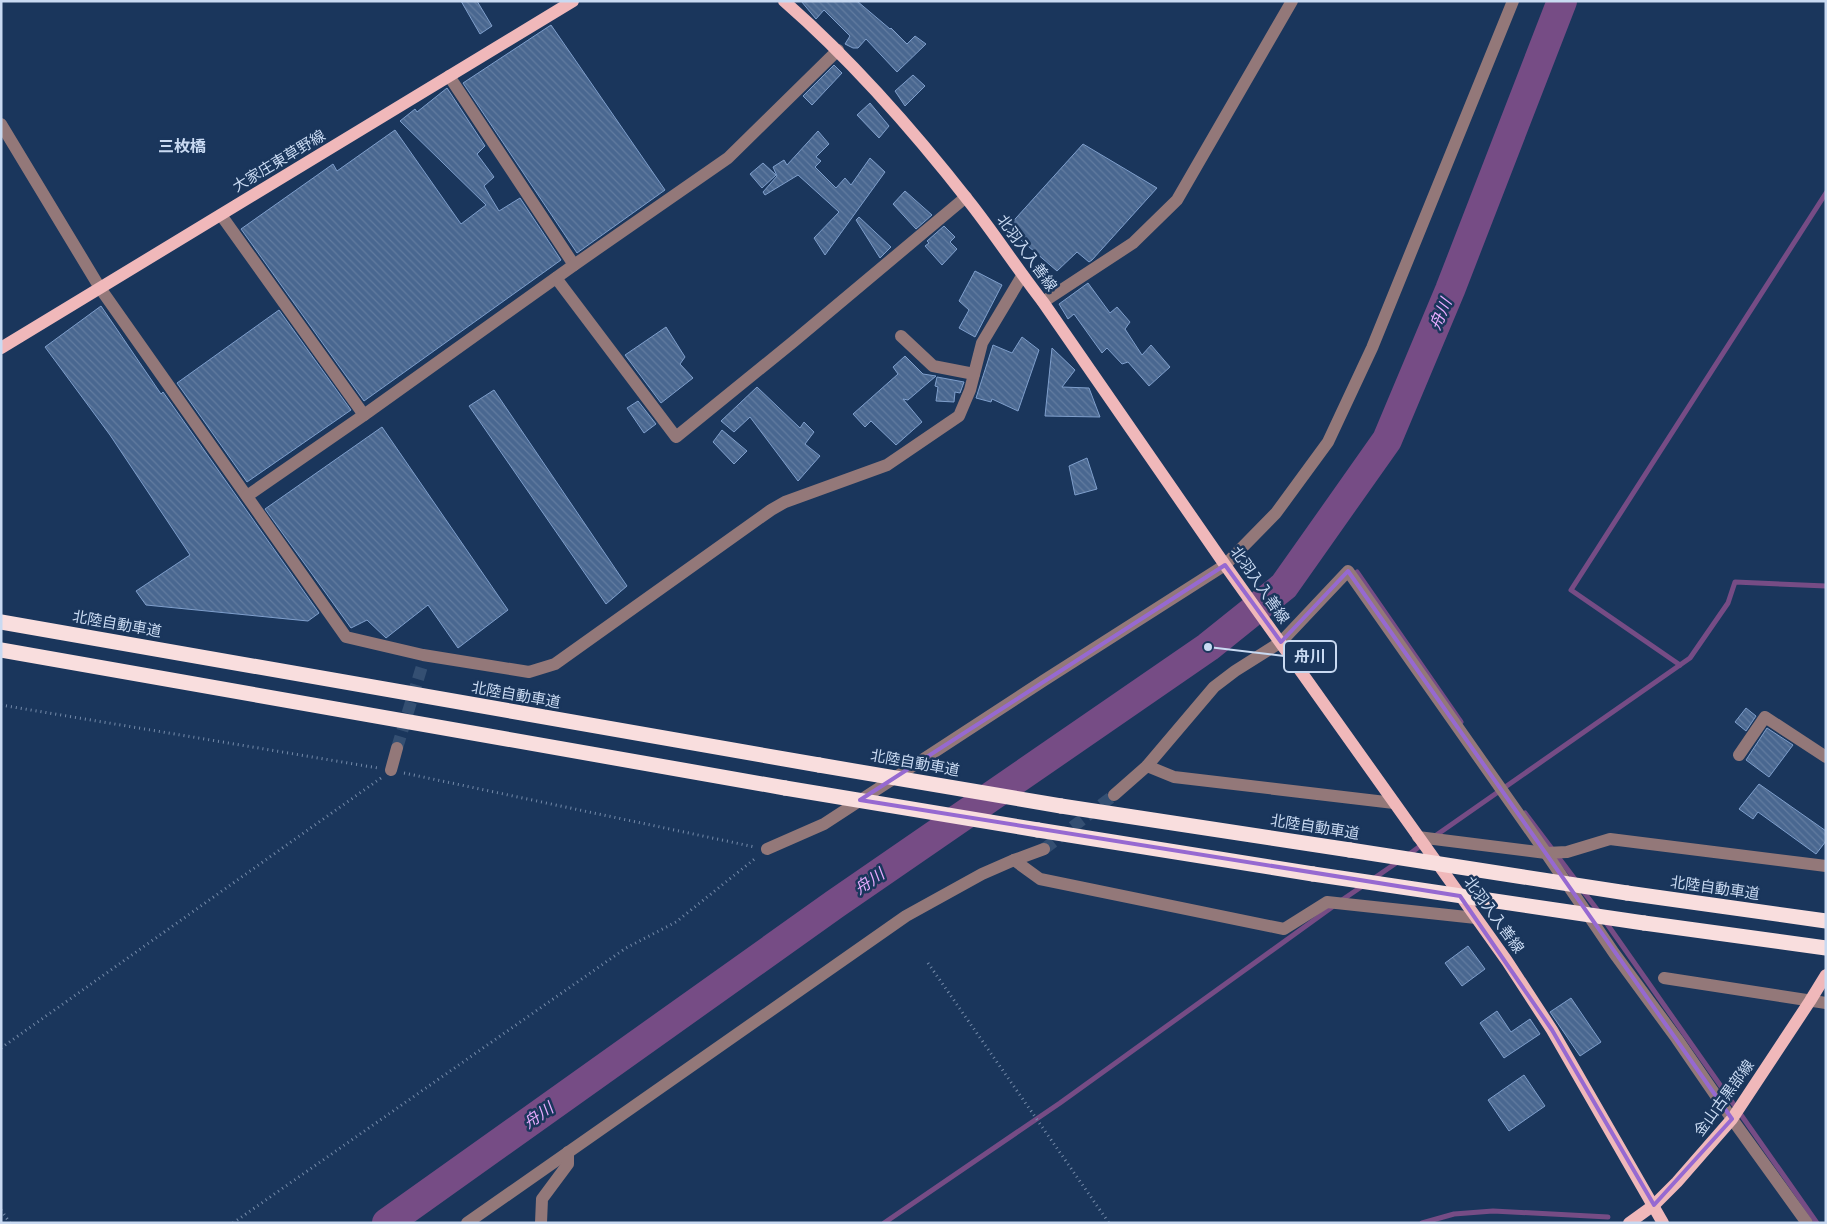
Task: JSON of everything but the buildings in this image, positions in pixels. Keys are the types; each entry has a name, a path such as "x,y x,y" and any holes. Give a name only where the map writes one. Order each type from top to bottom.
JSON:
{"highway":[{"name":"北陸自動車道","path":"1,622 1061,806 1627,893 1826,921"},
{"path":"1,650 785,788 1038,830 1313,874 1826,948"}],"main road":[{"name":"大家庄東草野線","path":"1,348 573,1"},
{"name":"北羽入入善線","path":"784,1 820,32 868,80 917,136 966,197 1022,276 1043,302 1225,565 1507,961 1552,1030 1663,1223"},
{"name":"金山古黒部線","path":"1629,1223 1654,1205 1699,1158 1732,1119 1826,975"}],"street":[{"path":"1043,302 1133,242 1176,200 1292,1"},
{"path":"767,849 824,824 1225,565 1276,513 1328,442 1372,348 1513,1"},
{"path":"247,496 574,264 728,158 838,50"},
{"path":"449,76 574,264"},
{"path":"1,124 100,288 346,637 422,661 529,672 555,664 771,510 785,502 887,465 960,416 970,390 982,343 1022,276"},
{"path":"556,278 676,437 966,197"},
{"path":"221,215 364,414"},
{"path":"901,336 933,366 974,374"},
{"path":"1114,795 1147,766 1214,687 1278,638 1348,571 1614,953 1677,1038 1732,1119 1807,1223"},
{"path":"1739,755 1765,717 1826,757"},
{"path":"391,770 397,748"},
{"path":"1147,766 1174,777 1394,803"},
{"path":"1418,838 1546,853 1567,852 1610,838 1826,866"},
{"path":"467,1223 906,916 982,874 1044,849"},
{"path":"1014,860 1040,879 1284,929 1327,902 1476,918"},
{"path":"1664,978 1826,1003"},
{"path":"541,1223 542,1199 568,1164 568,1152"}],"path":[{"path":"1,705 391,770 767,849"},
{"path":"1,1048 391,770"},
{"path":"233,1223 626,948 676,922 767,849"},
{"path":"928,963 1109,1223"},
{"path":"1,1210 10,1223"}],"highlighted area":[{"path":"1225,565 1281,642 1348,571 1732,1119 1654,1205 1552,1030 1460,896 860,800"}],"waterway":[{"name":"舟川","path":"387,1223 835,904 1208,647 1284,586 1387,440 1450,290 1562,1"},
{"path":"1680,665 1571,590 1826,193"},
{"path":"1357,572 1461,722"},
{"path":"1435,836 1690,658 1728,603 1735,582 1826,586"},
{"path":"1525,813 1577,882"},
{"path":"1408,855 1423,844"},
{"path":"1373,879 1399,861"},
{"path":"1342,900 1364,885"},
{"path":"1583,891 1599,912"},
{"path":"884,1223 1060,1103 1335,905"},
{"path":"1605,921 1817,1223"},
{"path":"1422,1223 1454,1214 1493,1211 1608,1217"}],"tunnel":[{"path":"397,748 422,666"},
{"path":"1044,849 1114,795"}],"place":[{"name":"舟川","path":"1208,647"}],"district":[{"name":"三枚橋","path":"182,146"}]}
